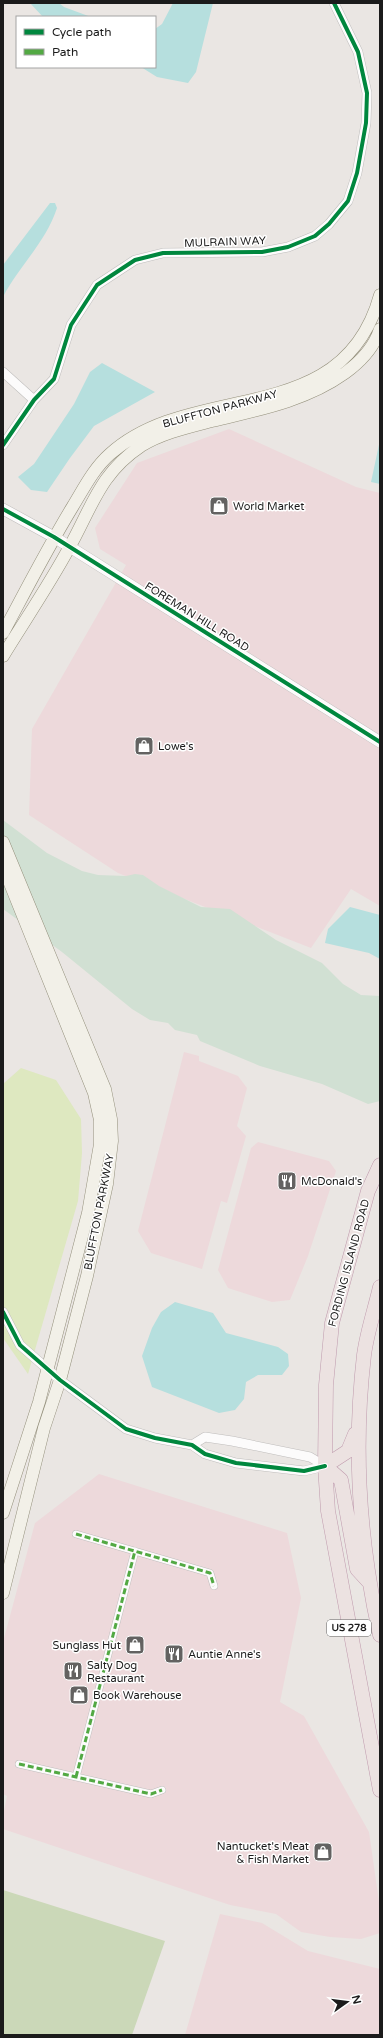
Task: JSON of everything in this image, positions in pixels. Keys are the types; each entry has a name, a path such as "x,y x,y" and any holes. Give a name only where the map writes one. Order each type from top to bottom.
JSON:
{"highway":[{"name":"FORDING ISLAND ROAD","path":"380,1165 368,1191 332,1323 326,1385 325,1466 328,1511 380,1790"},
{"name":"US 278","path":"380,1287 364,1354 357,1448 358,1484 368,1581 380,1635"},
{"path":"359,1424 348,1451 325,1466 341,1480 357,1569 368,1581"}],"main road":[{"name":"BLUFFTON PARKWAY","path":"3,633 54,538 94,471 110,454 124,443 153,428 189,415 288,391 317,379 337,364 356,346 367,331 380,295"},
{"name":"BLUFFTON PARKWAY","path":"3,656 69,547 89,508 110,473 132,453 143,445 162,436 191,426 306,396 330,384 356,365 370,350 380,330"},
{"name":"BLUFFTON PARKWAY","path":"3,842 105,1089 111,1119 112,1142 107,1184 87,1276 60,1380 44,1428 3,1593"},
{"name":"BLUFFTON PARKWAY","path":"3,866 94,1093 100,1120 99,1150 88,1213 39,1402 3,1513"}],"street":[{"name":"MULRAIN WAY","path":"3,445 34,400 54,379 72,325 97,286 135,260 163,253 262,252 288,246 315,236 329,224 348,202 357,173 366,123 366,93 358,52 334,3"},
{"path":"3,372 34,400"},
{"name":"FOREMAN HILL ROAD","path":"3,509 69,547 380,742"},
{"path":"3,1312 20,1345 47,1370 126,1429 154,1438 192,1445 205,1454 224,1459 268,1467 304,1471 325,1466"},
{"path":"192,1445 205,1438 310,1458 325,1466"},
{"path":"268,1467 272,1450"},
{"path":"76,1534 210,1573 214,1586"},
{"path":"76,1777 135,1551"},
{"path":"19,1764 151,1794 162,1790"}],"shaded area":[{"path":"229,429 356,487 380,493 380,906 351,889 311,948 118,873 29,815 32,729 126,565 100,549 95,528 137,463"},
{"path":"184,1052 199,1056 199,1061 238,1076 247,1088 237,1126 246,1136 227,1203 221,1201 202,1269 151,1253 138,1231"},
{"path":"258,1142 329,1161 336,1171 308,1256 290,1300 272,1302 228,1288 218,1270 251,1148"},
{"path":"99,1474 287,1533 301,1598 280,1702 304,1716 369,1832 380,1909 380,1933 361,1939 330,1937 301,1932 276,1914 230,1905 3,1829 3,1816 7,1796 3,1794 3,1642 35,1523"},
{"path":"220,1914 262,1923 308,1951 380,1969 380,2035 185,2035"}],"green space":[{"path":"3,820 47,853 82,871 98,875 143,875 159,886 201,907 230,909 276,940 322,963 343,984 361,995 380,996 380,1101 368,1104 322,1084 260,1066 200,1041 197,1035 175,1030 168,1023 150,1020 132,1009 62,952 3,909"},
{"path":"21,1068 56,1080 81,1119 82,1153 78,1201 28,1374 3,1338 3,1084"},
{"path":"3,1890 165,1941 132,2035 3,2035"}],"water":[{"path":"30,3 59,3 64,7 88,16 42,16"},
{"path":"173,3 213,3 196,72 188,83 157,77 143,68 156,68 156,28 162,24"},
{"path":"50,203 55,203 57,208 46,232 3,297 3,265"},
{"path":"102,363 155,392 94,426 47,492 31,490 18,477 34,464 74,404 90,372"},
{"path":"380,440 380,484 371,482"},
{"path":"350,907 380,915 380,959 369,953 325,943 328,929"},
{"path":"175,1302 213,1313 226,1333 278,1347 288,1354 289,1366 282,1375 258,1375 246,1382 244,1399 235,1410 219,1413 152,1387 142,1356 152,1328 161,1312"}],"marked path":[{"path":"76,1534 210,1573 214,1586"},
{"path":"76,1777 135,1551"},
{"path":"19,1764 151,1794 162,1790"}],"cycle path":[{"path":"3,445 34,400 54,379 71,325 97,285 135,260 163,253 262,252 288,247 315,236 329,224 348,201 357,173 366,123 367,93 358,52 334,3"},
{"path":"3,509 54,537 380,742"},
{"path":"3,1312 20,1345 60,1380 126,1429 155,1438 192,1445 205,1454 236,1463 304,1471 325,1466"}],"place":[{"name":"World Market","path":"219,506"},
{"name":"Lowe's","path":"144,746"},
{"name":"McDonald's","path":"287,1181"},
{"name":"Sunglass Hut","path":"135,1645"},
{"name":"Auntie Anne's","path":"174,1654"},
{"name":"Salty Dog Restaurant","path":"73,1671"},
{"name":"Book Warehouse","path":"79,1695"},
{"name":"Nantucket's Meat & Fish Market","path":"323,1852"}]}
